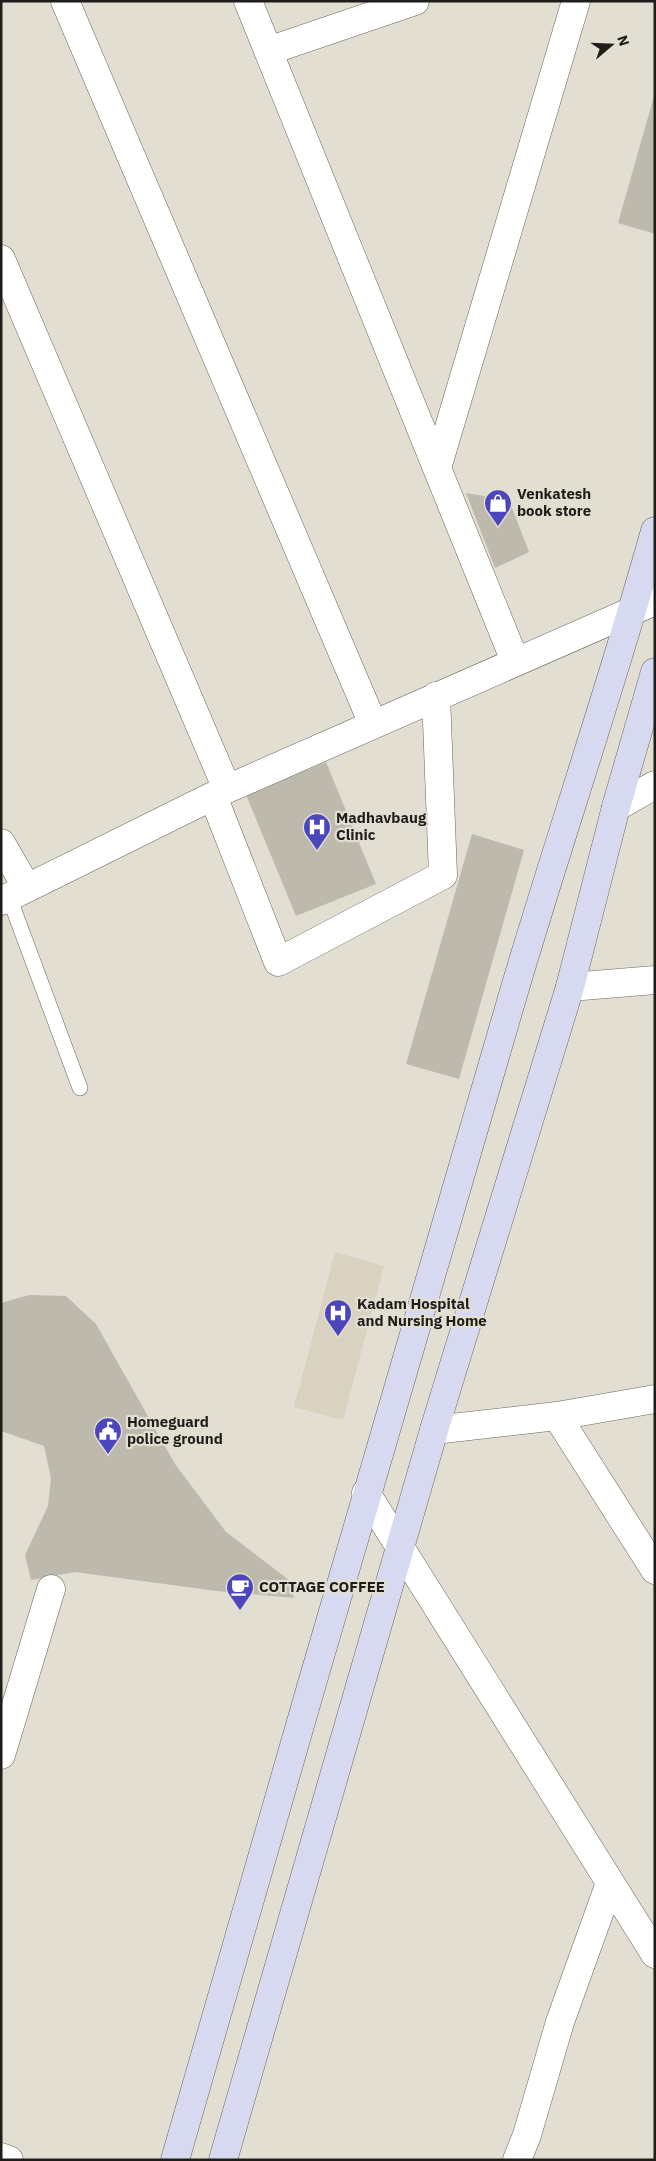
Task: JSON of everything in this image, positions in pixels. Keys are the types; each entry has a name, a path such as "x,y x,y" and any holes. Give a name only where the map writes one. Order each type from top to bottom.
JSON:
{"main road":[{"path":"176,2160 366,1493 561,834 644,605 655,531"},
{"path":"223,2160 434,1430 570,987 616,807 655,672"}],"street":[{"path":"65,1 373,724"},
{"path":"248,1 515,661"},
{"path":"268,51 415,1"},
{"path":"437,468 576,1"},
{"path":"1,259 220,792 278,962 443,875 436,696"},
{"path":"1,843 12,895 220,792 644,605"},
{"path":"616,807 655,785"},
{"path":"570,987 655,980"},
{"path":"434,1430 557,1416 655,1399"},
{"path":"557,1416 655,1570"},
{"path":"366,1493 655,1954"},
{"path":"1,1755 51,1589"},
{"path":"517,2160 527,2135 560,2022 610,1883"},
{"path":"1,2157 9,2160"}],"lane":[{"path":"12,895 80,1088"}],"shaded area":[{"path":"335,1252 384,1266 343,1420 294,1407"}],"building":[{"path":"655,96 655,234 618,223"},
{"path":"466,493 509,500 529,552 495,568"},
{"path":"326,762 376,884 296,916 246,795"},
{"path":"472,834 524,850 459,1079 406,1064"},
{"name":"Homeguard police ground","path":"29,1295 66,1296 96,1324 175,1464 226,1532 289,1580 294,1598 217,1591 75,1572 31,1580 25,1555 48,1506 51,1478 44,1446 1,1431 1,1303"}],"place":[{"name":"Venkatesh book store","path":"498,527"},
{"name":"Madhavbaug Clinic","path":"317,851"},
{"name":"Kadam Hospital and Nursing Home","path":"338,1337"},
{"name":"Homeguard police ground","path":"108,1455"},
{"name":"COTTAGE COFFEE","path":"240,1611"}]}
